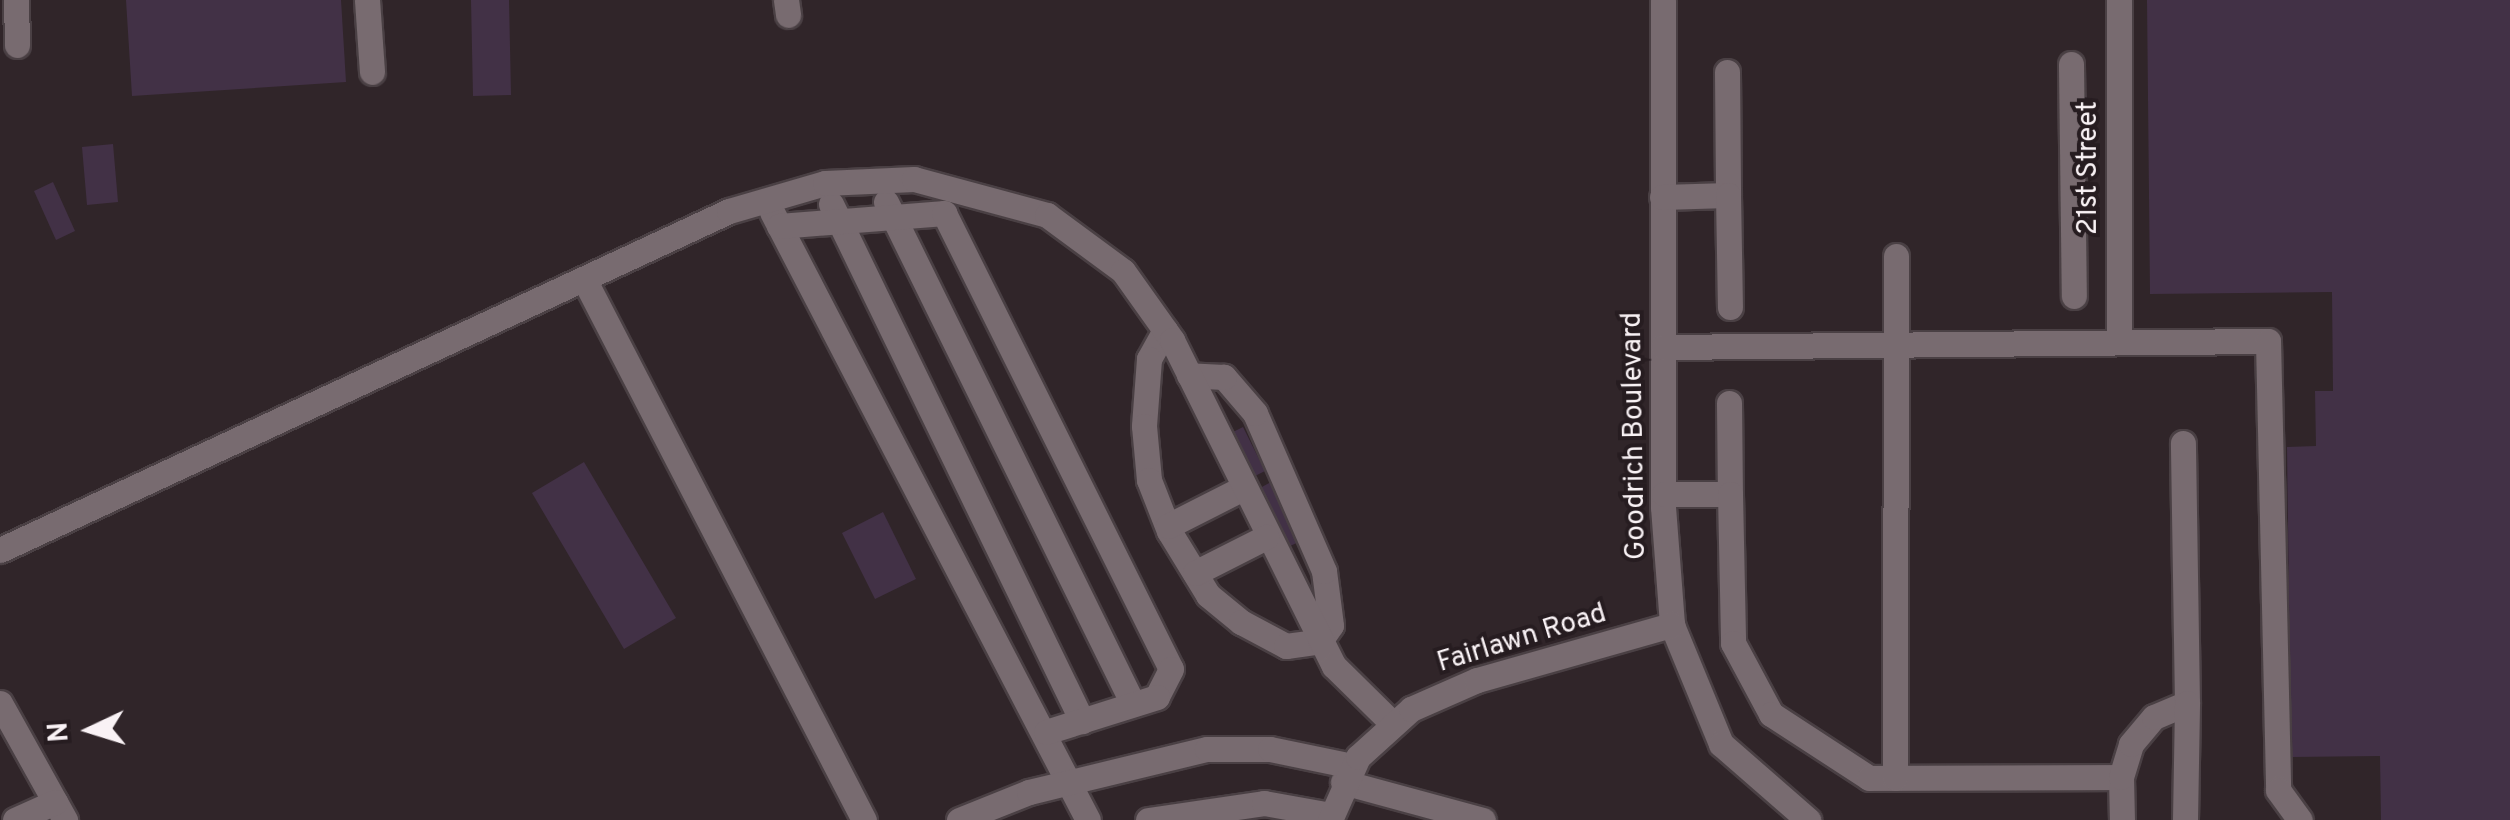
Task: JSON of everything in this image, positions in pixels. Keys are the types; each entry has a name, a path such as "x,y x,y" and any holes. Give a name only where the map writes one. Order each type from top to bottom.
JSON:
{"street":[{"path":"16,0 17,44"},
{"path":"367,0 372,72"},
{"name":"Goodrich Boulevard","path":"1662,0 1664,494 1672,625 1721,744 1808,820"},
{"name":"21st Street","path":"2119,0 2120,336"},
{"path":"2070,64 2074,296"},
{"path":"1726,72 1730,307"},
{"path":"880,180 892,215 1133,704"},
{"path":"0,550 584,279 767,200 826,183 880,180 944,200 1047,214 1123,272 1165,330 1320,640 1391,722"},
{"path":"826,183 834,218 1082,721"},
{"path":"1662,197 1728,194"},
{"path":"767,200 1072,782 1088,820"},
{"path":"780,226 892,215 944,200"},
{"path":"944,200 1170,668 1165,691 1046,732"},
{"path":"1896,256 1896,778"},
{"path":"584,279 864,820"},
{"path":"1165,330 1148,359 1144,426 1150,480 1168,526 1208,596 1274,643 1320,640 1332,625 1324,571 1255,414 1224,376 1189,376"},
{"path":"1663,347 2120,336 2268,342 2278,790 2300,820"},
{"path":"1729,403 1733,643 1753,688 1771,714 1869,778 2121,777"},
{"path":"2184,442 2184,820"},
{"path":"1168,526 1244,488"},
{"path":"1664,494 1730,494"},
{"path":"1195,573 1266,536"},
{"name":"Fairlawn Road","path":"1331,818 1347,774 1391,722 1477,680 1672,625"},
{"path":"2122,820 2121,777 2131,744 2154,716 2187,702"},
{"path":"0,703 60,811 16,820"},
{"path":"959,820 1072,782 1207,748 1270,749 1483,820"},
{"path":"1148,820 1264,803 1331,818"}],"building":[{"path":"126,0 341,0 346,82 132,96"},
{"path":"471,0 509,0 511,95 473,96"},
{"path":"2147,0 2510,0 2510,820 2381,820 2380,756 2291,757 2287,447 2316,446 2315,391 2333,391 2332,292 2150,294"},
{"path":"113,144 118,202 87,205 82,147"},
{"path":"53,182 75,231 56,240 34,191"},
{"path":"1243,427 1265,471 1253,477 1231,433"},
{"path":"584,462 676,618 624,649 532,493"},
{"path":"1271,482 1301,541 1290,546 1260,488"},
{"path":"883,512 916,579 875,599 842,533"}]}
